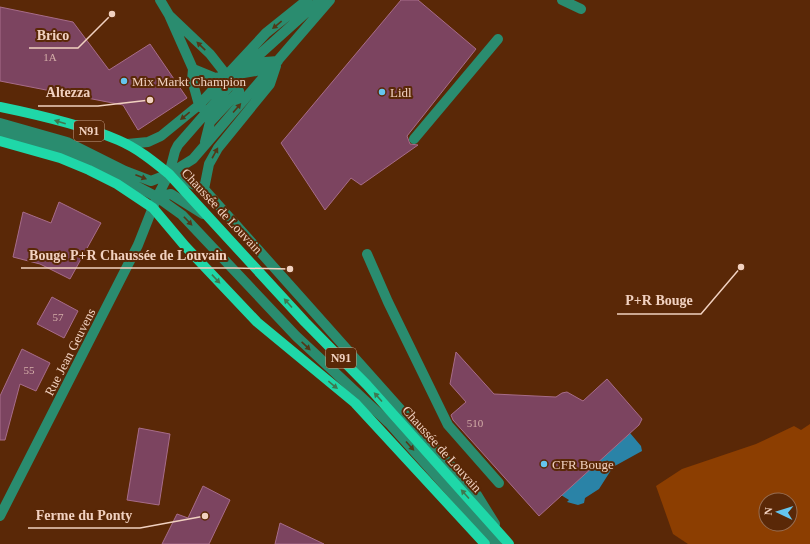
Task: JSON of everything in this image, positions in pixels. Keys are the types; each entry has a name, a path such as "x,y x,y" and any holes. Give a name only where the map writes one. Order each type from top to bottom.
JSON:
{"main road":[{"name":"Chaussée de Louvain","path":"0,107 65,123 127,144 148,157 170,174 305,322 367,385 499,539 508,544"},
{"name":"N91","path":"0,141 60,158 89,170 117,184 153,208 185,246 257,322 355,403 485,544"}],"street":[{"path":"160,0 169,15 193,69 192,80 203,108"},
{"path":"170,174 175,151 178,145 203,108 230,78 266,33 307,0"},
{"path":"242,73 260,54 320,0"},
{"path":"0,124 67,142 125,171 151,181 170,174 193,159 330,0"},
{"path":"562,0 581,9"},
{"path":"169,15 210,54 239,91 210,122 204,145"},
{"path":"414,139 498,39"},
{"path":"193,69 215,78 230,78 242,73 256,71 265,62 278,61"},
{"path":"204,190 209,164 218,148 270,84 278,61"},
{"path":"127,144 148,142 161,136 203,108"},
{"name":"Chaussée de Louvain","path":"0,132 63,150 116,175 157,198 182,215 296,336 389,424 499,539"},
{"path":"170,174 204,190 477,495 499,539"},
{"name":"Rue Jean Geuvens","path":"0,516 134,253 157,198 170,174"},
{"path":"157,198 172,194 213,220"},
{"path":"367,254 388,302 448,425 499,483"}],"shaded area":[{"path":"810,424 810,544 688,544 673,534 656,486 682,469 756,444 794,426 801,430"}],"water":[{"path":"630,433 641,446 642,451 613,467 599,489 585,498 584,503 578,505 567,502 569,500 561,495"}],"building":[{"name":"Lidl","path":"401,0 418,0 476,49 407,136 410,144 418,145 361,185 351,178 325,210 281,143"},
{"path":"0,7 73,22 109,70 150,44 187,98 138,130 123,105 0,81"},
{"path":"59,202 101,223 70,279 40,264 13,257 23,212 51,223"},
{"path":"52,297 78,311 64,338 37,324"},
{"path":"22,349 50,363 36,391 20,384 5,440 0,440 0,396"},
{"name":"CFR Bouge","path":"456,352 494,394 556,397 567,392 583,401 607,379 642,419 639,425 539,516 453,420 451,415 466,402 450,384"},
{"path":"139,428 170,434 159,505 127,500"},
{"path":"203,486 230,500 209,544 162,544 177,514 188,518"},
{"path":"280,523 324,544 275,544"}],"place":[{"name":"Brico","path":"112,14"},
{"name":"Mix Markt Champion","path":"124,81"},
{"name":"Lidl","path":"382,92"},
{"name":"Altezza","path":"150,100"},
{"name":"P+R Bouge","path":"741,267"},
{"name":"Bouge P+R Chaussée de Louvain","path":"290,269"},
{"name":"CFR Bouge","path":"544,464"},
{"name":"Ferme du Ponty","path":"205,516"}]}
